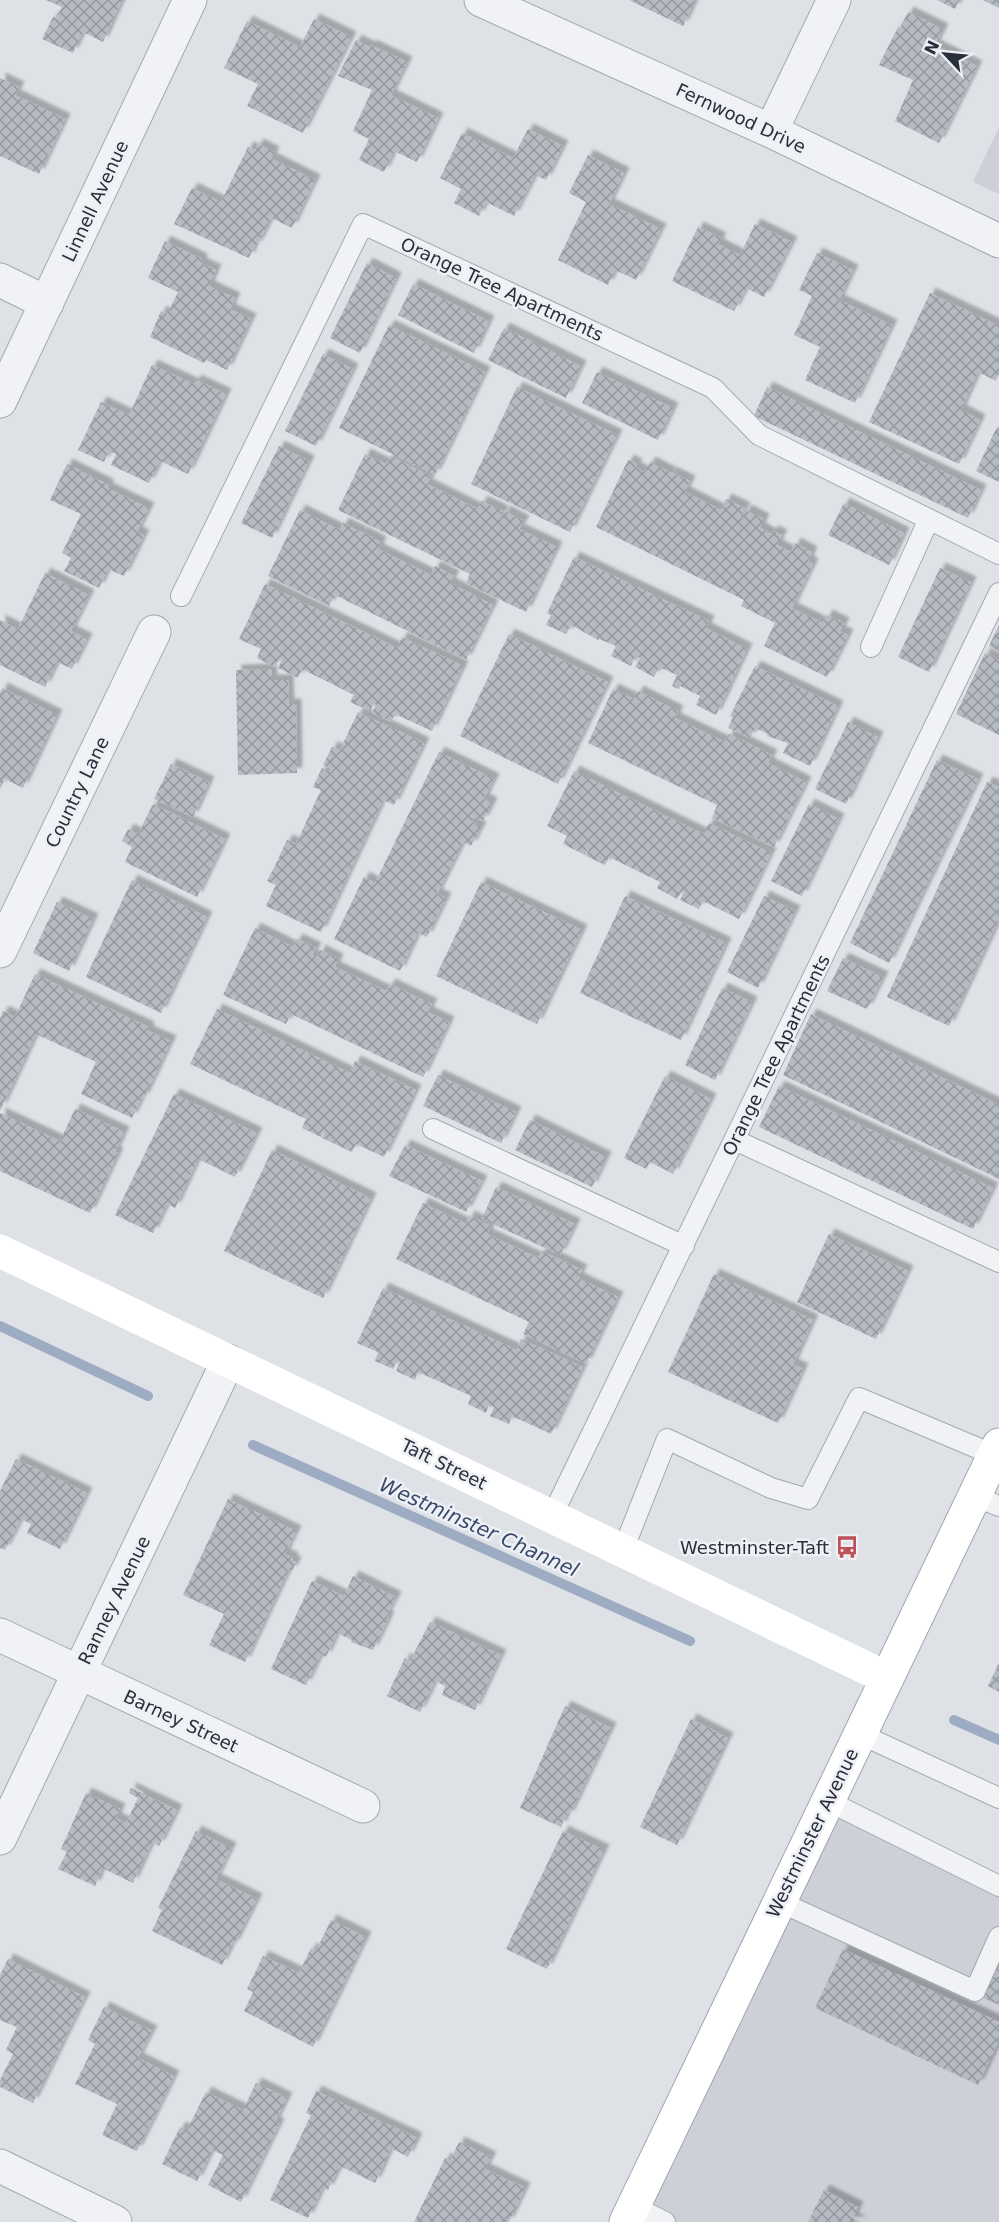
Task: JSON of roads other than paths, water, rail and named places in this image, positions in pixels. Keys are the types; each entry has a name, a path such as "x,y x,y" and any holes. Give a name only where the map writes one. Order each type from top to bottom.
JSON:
{"street":[{"name":"Linnell Avenue","path":"0,401 190,0"},
{"name":"Fernwood Drive","path":"481,0 771,131 999,241"},
{"path":"771,131 834,0"},
{"path":"0,280 47,303"},
{"name":"Country Lane","path":"0,951 154,632"},
{"name":"Taft Street","path":"0,1251 887,1678"},
{"name":"Ranney Avenue","path":"0,1838 228,1361"},
{"name":"Westminster Avenue","path":"629,2214 887,1678 987,1501 996,1450"},
{"name":"Barney Street","path":"0,1635 363,1806"},
{"path":"0,2166 115,2222"}],"lane":[{"name":"Orange Tree Apartments","path":"181,596 363,224 713,388 759,435 999,554"},
{"path":"871,647 929,519"},
{"name":"Orange Tree Apartments","path":"552,1516 999,594"},
{"path":"433,1129 684,1246"},
{"path":"735,1140 999,1262"},
{"path":"622,1550 668,1439 771,1488 808,1499 859,1398 996,1450"},
{"path":"860,1734 999,1798"},
{"path":"828,1801 999,1886"},
{"path":"780,1902 975,1991 999,1937"},
{"path":"629,2214 665,2222"}],"waterway":[{"name":"Westminster Channel","path":"0,1326 148,1396"},
{"name":"Westminster Channel","path":"253,1445 690,1641"},
{"name":"Westminster Channel","path":"954,1720 999,1740"}],"place":[{"name":"Westminster-Taft","path":"847,1547"}]}
